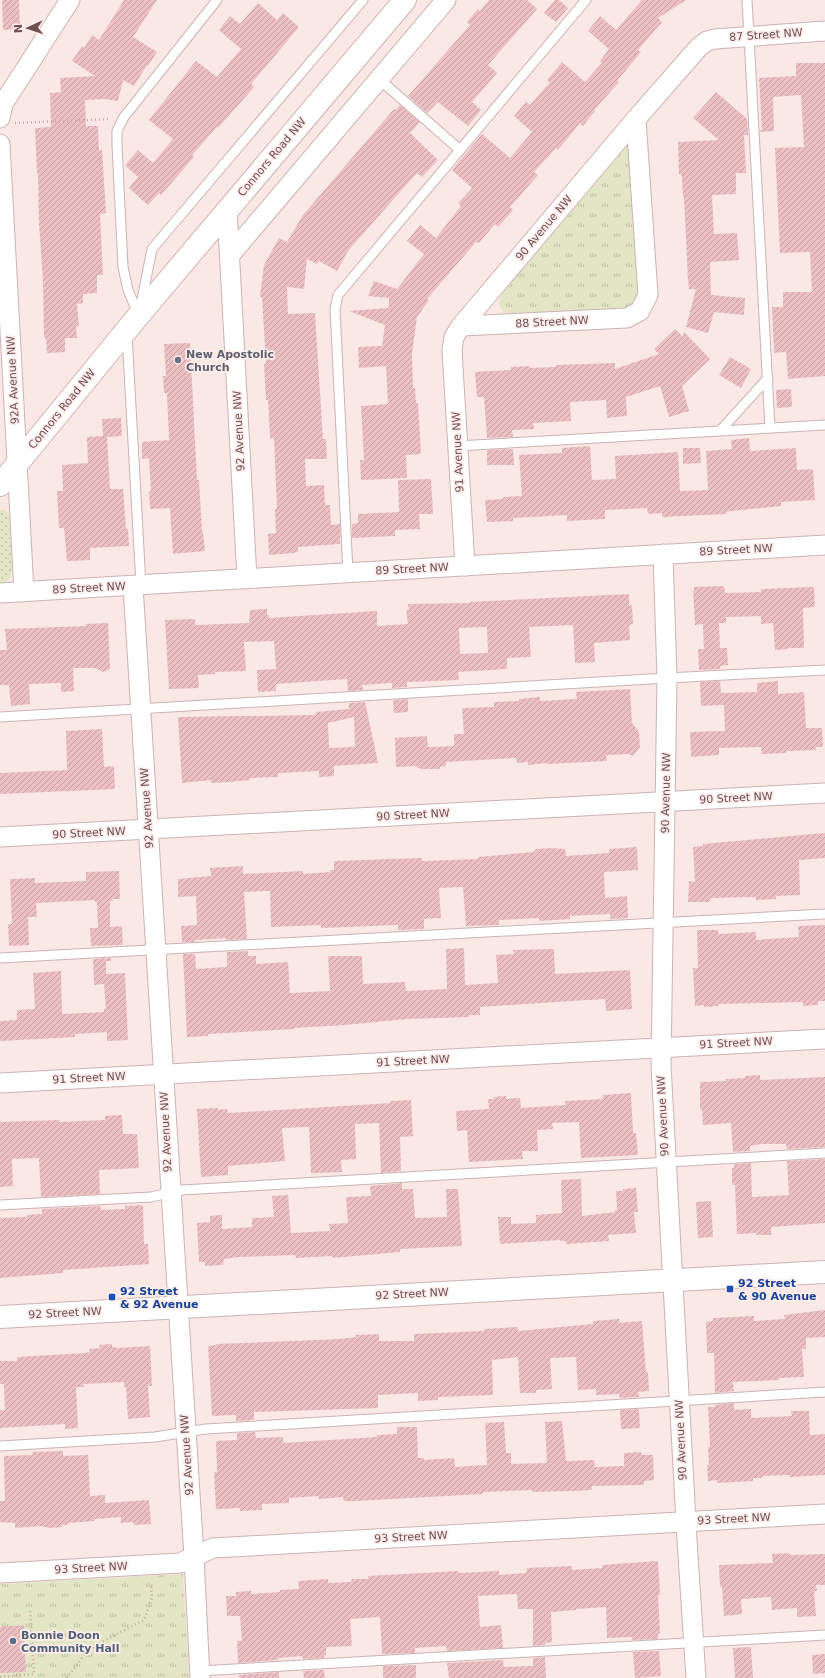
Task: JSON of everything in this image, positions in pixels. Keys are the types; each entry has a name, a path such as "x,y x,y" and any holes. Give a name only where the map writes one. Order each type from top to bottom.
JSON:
{"street":[{"path":"4,112 70,0"},
{"name":"Connors Road NW","path":"0,485 133,322 405,0"},
{"path":"230,255 446,0"},
{"name":"87 Street NW","path":"707,41 749,36 825,31"},
{"name":"90 Avenue NW","path":"458,332 636,119 699,47 707,41"},
{"name":"88 Street NW","path":"458,332 627,318 640,311 648,295 636,119"},
{"name":"92A Avenue NW","path":"0,144 24,592"},
{"name":"92 Avenue NW","path":"227,210 247,579"},
{"name":"91 Avenue NW","path":"458,332 452,350 465,566"},
{"name":"89 Street NW","path":"0,594 825,545"},
{"name":"90 Avenue NW","path":"663,554 667,678 666,802 660,1048 672,1280 696,1678"},
{"name":"92 Avenue NW","path":"137,586 140,709 194,1557 199,1675"},
{"name":"90 Street NW","path":"0,837 825,793"},
{"name":"91 Street NW","path":"0,1083 825,1038"},
{"name":"92 Street NW","path":"0,1317 825,1272"},
{"name":"93 Street NW","path":"0,1573 180,1563 213,1548 825,1514"}],"lane":[{"path":"137,586 133,322 123,267 116,145 117,131 124,117 217,0"},
{"name":"Connors Road NW","path":"133,322 152,249 363,0"},
{"path":"348,573 335,309 338,295 586,0"},
{"path":"747,0 770,428"},
{"path":"379,79 460,150"},
{"path":"720,431 768,378"},
{"path":"457,446 825,425"},
{"path":"0,717 825,670"},
{"path":"0,958 825,914"},
{"path":"0,1205 150,1197 190,1189 825,1153"},
{"path":"0,1446 155,1437 206,1429 825,1392"},
{"path":"199,1675 825,1635"}],"path":[{"path":"4,112 124,117"},
{"path":"67,1678 85,1654 98,1644 144,1620 152,1598 151,1586"},
{"path":"0,1677 34,1676 30,1609"}],"green space":[{"path":"628,145 638,294 635,303 627,309 509,315 503,311 499,304 502,294"},
{"path":"0,510 5,510 9,514 12,570 8,579 0,584"},
{"path":"183,1574 189,1678 0,1678 0,1584"}],"building":[{"path":"2,0 19,0 20,29 3,30"},
{"path":"124,0 157,0 133,37 157,52 134,86 123,80 118,101 105,99 85,100 86,126 98,126 99,151 102,150 106,213 100,214 103,275 97,275 97,293 83,294 83,303 77,304 79,326 76,326 77,338 65,338 65,352 47,353 46,339 44,337 43,280 35,128 51,127 50,93 61,92 60,78 95,76 72,61 82,46 84,48 92,35 99,40"},
{"path":"489,0 527,0 537,9 488,65 497,73 472,102 481,110 468,126 438,102 427,113 408,96 470,25 467,22 478,9 480,11"},
{"path":"555,0 559,0 568,8 556,22 544,13"},
{"path":"642,0 686,0 658,18 662,22 638,50 641,52 617,81 619,82 594,110 595,111 583,126 580,123 558,150 556,148 534,172 538,175 510,207 513,210 498,227 495,224 479,243 476,242 427,299 429,300 417,317 412,353 413,388 415,388 416,403 418,403 421,454 406,455 407,478 361,480 360,460 364,460 361,406 388,404 386,366 359,368 358,347 382,346 385,325 349,311 389,308 389,298 368,296 374,281 397,289 424,254 407,241 420,225 436,238 461,206 458,203 472,188 452,170 482,134 510,158 532,132 514,116 526,102 530,105 550,82 547,80 562,62 585,82 602,63 600,61 609,49 588,31 600,16 616,30"},
{"path":"258,3 277,20 283,13 299,27 251,84 254,87 192,155 194,157 161,195 159,193 148,205 129,188 138,177 125,165 138,150 153,163 173,139 149,120 196,61 217,77 241,49 219,30 230,16 240,24"},
{"path":"796,63 825,63 825,376 788,379 786,352 774,353 772,307 783,307 783,292 812,292 810,252 780,253 775,148 804,147 801,95 773,97 774,131 760,132 760,129 762,131 759,78 796,76"},
{"path":"716,92 747,119 748,135 744,135 746,173 736,173 736,194 712,195 714,234 737,233 739,260 710,262 711,295 745,298 744,315 714,312 708,333 686,327 696,289 689,289 684,197 682,177 681,174 679,174 678,142 719,140 693,118"},
{"path":"400,105 420,122 410,133 438,160 422,177 417,173 348,251 337,271 319,261 317,264 307,259 304,289 287,287 288,314 315,313 323,439 326,439 327,459 305,459 306,486 324,485 325,505 330,505 331,525 340,524 340,544 298,547 298,552 269,555 268,534 276,533 275,509 277,509 274,438 270,439 268,400 266,400 264,364 266,364 262,297 260,297 264,265 279,238 287,242 303,215 394,109 396,110"},
{"path":"675,329 683,337 684,332 710,359 682,386 689,411 669,417 660,386 626,397 627,416 607,418 606,400 570,402 571,421 533,423 534,429 512,430 513,437 487,438 484,397 477,397 475,372 511,370 511,367 556,367 556,365 615,363 615,369 659,354 654,349"},
{"path":"190,343 197,480 199,480 202,532 205,551 173,554 170,508 150,509 149,492 151,491 149,458 142,459 142,442 169,440 167,393 164,393 163,376 166,376 164,344"},
{"path":"730,357 751,369 741,388 719,375"},
{"path":"791,389 792,407 777,408 776,390"},
{"path":"121,418 122,436 107,437 110,489 123,489 126,529 128,529 129,546 90,548 90,560 67,561 64,528 59,528 58,511 57,491 63,491 62,465 88,463 87,437 103,436 102,419"},
{"path":"749,438 750,451 796,448 797,470 813,469 815,500 781,502 781,506 731,511 726,512 726,514 662,517 662,513 648,514 647,508 605,510 605,519 567,521 567,515 513,518 513,521 487,522 485,500 522,496 519,455 562,453 562,448 590,446 592,480 616,479 615,456 678,452 680,491 708,490 706,451 732,449 731,440"},
{"path":"683,448 700,448 701,463 683,464"},
{"path":"513,449 514,465 487,465 487,450"},
{"path":"431,479 433,514 419,514 420,529 395,530 395,536 352,538 352,524 358,523 358,514 399,512 398,480"},
{"path":"724,586 725,593 761,592 761,589 814,587 815,607 803,608 804,648 775,650 773,623 761,624 761,616 726,617 726,623 719,623 720,648 727,648 728,665 720,666 720,669 699,670 698,649 704,649 703,624 695,625 694,587"},
{"path":"629,594 629,606 632,605 633,624 629,625 630,640 594,643 595,662 575,663 573,625 529,627 531,657 507,658 507,669 458,672 459,680 407,682 407,687 392,688 392,683 362,685 363,690 348,691 347,679 276,684 276,691 258,692 257,670 276,669 274,641 244,642 246,671 215,672 215,674 198,675 199,688 169,689 165,620 195,619 195,625 249,623 250,610 267,609 267,615 269,615 269,618 377,611 377,626 408,624 406,610 409,610 408,604 471,603 470,602","holes":["487,627 488,653 460,654 459,628"]},
{"path":"108,623 110,669 103,672 95,668 73,668 74,691 61,692 61,683 29,684 30,704 11,706 9,685 0,685 0,650 7,650 5,629 86,626 86,624"},
{"path":"720,681 721,693 757,692 757,683 778,681 778,694 804,692 806,728 822,728 823,747 816,747 816,750 786,751 786,753 762,754 761,747 719,748 719,755 691,757 690,732 725,731 724,705 701,706 700,682"},
{"path":"630,689 632,723 639,732 640,747 633,756 628,754 606,755 607,761 528,765 528,762 517,763 516,758 446,762 446,766 440,767 440,769 420,769 417,768 417,766 396,767 395,738 427,736 428,747 454,746 454,734 464,734 462,708 494,707 494,702 519,701 519,699 540,697 540,701 577,699 576,692"},
{"path":"408,699 408,712 394,713 393,700"},
{"path":"365,702 378,763 334,766 334,776 319,777 319,771 278,773 278,777 250,778 250,780 229,782 211,783 211,780 182,783 178,717 316,715 316,712 349,709 349,703","holes":["354,717 355,747 329,748 328,723"]},
{"path":"102,729 104,767 114,766 115,789 0,794 0,773 67,770 66,731"},
{"path":"825,833 825,858 799,860 800,895 776,896 776,899 756,900 756,897 710,898 710,902 688,902 689,881 695,882 693,847 703,846 703,844"},
{"path":"637,847 638,870 604,872 605,898 627,896 628,918 610,919 610,914 570,916 570,919 539,921 539,918 499,920 499,925 466,926 463,887 439,888 441,918 424,919 424,929 398,930 398,925 321,928 321,925 271,927 270,891 244,892 247,939 226,940 226,938 182,942 181,926 197,925 196,896 178,897 178,879 211,876 210,868 243,866 243,874 303,871 303,874 330,872 330,870 334,870 334,861 422,858 422,861 478,859 478,857 534,852 536,849 551,848 565,849 566,856 609,853 609,849"},
{"path":"119,871 120,899 112,899 113,901 110,901 110,927 122,926 123,945 91,946 90,928 98,928 97,902 95,902 95,900 36,903 37,917 28,917 29,945 9,946 8,924 12,924 10,879 35,878 35,883 86,881 86,872"},
{"path":"825,925 825,1001 818,1001 818,1005 803,1006 803,1002 718,1004 718,1006 704,1007 704,1005 695,1006 693,968 698,968 697,930 718,930 718,934 756,932 756,940 799,937 798,926"},
{"path":"464,948 465,985 498,983 496,955 514,954 513,950 554,949 555,974 630,970 632,1009 606,1011 605,999 571,1001 480,1007 480,1015 469,1015 469,1017 407,1019 294,1029 208,1034 208,1036 187,1037 183,954 195,954 196,969 227,967 227,952 248,951 248,956 256,956 256,964 288,962 290,993 330,991 328,956 362,956 363,984 405,982 406,991 447,989 446,949"},
{"path":"111,958 111,961 106,961 106,974 125,973 128,1040 107,1041 107,1032 75,1034 75,1037 0,1041 0,1021 17,1020 17,1010 35,1009 33,973 61,971 62,1014 104,1012 104,1009 106,1009 104,984 94,985 93,959"},
{"path":"760,1075 760,1080 825,1077 825,1147 787,1149 786,1144 761,1144 750,1146 750,1151 733,1152 731,1123 703,1125 702,1109 700,1109 700,1082 726,1081 726,1079 745,1078 745,1076"},
{"path":"631,1093 633,1133 636,1133 638,1155 581,1158 579,1122 552,1123 553,1129 537,1130 538,1151 522,1151 523,1159 469,1162 467,1130 457,1131 456,1111 489,1109 488,1099 494,1099 493,1097 506,1096 506,1099 520,1098 521,1108 566,1105 565,1101 603,1099 603,1095"},
{"path":"411,1100 413,1136 400,1137 401,1171 381,1173 379,1123 355,1124 356,1159 341,1160 342,1172 311,1173 309,1127 282,1128 285,1161 228,1166 228,1175 201,1177 197,1109 227,1109 228,1113 391,1103 390,1101"},
{"path":"122,1115 123,1134 137,1134 139,1168 99,1170 100,1194 41,1197 39,1158 12,1159 13,1186 0,1187 0,1122 105,1120 105,1116"},
{"path":"825,1159 825,1223 771,1227 771,1235 756,1235 756,1233 737,1234 735,1185 732,1185 732,1168 734,1168 734,1164 751,1163 752,1197 789,1195 787,1161"},
{"path":"581,1179 582,1216 615,1212 615,1210 617,1210 616,1191 636,1188 638,1212 634,1212 636,1233 608,1235 609,1241 566,1244 566,1241 560,1240 500,1244 498,1217 511,1217 511,1224 536,1223 536,1215 562,1213 561,1180"},
{"path":"402,1183 402,1189 413,1189 415,1218 447,1217 446,1189 458,1189 462,1246 400,1249 400,1252 333,1258 332,1256 296,1258 295,1255 239,1257 224,1259 223,1265 205,1266 205,1262 199,1262 197,1223 210,1222 210,1216 222,1215 222,1229 252,1227 252,1218 274,1217 272,1196 288,1195 291,1233 330,1231 329,1224 348,1223 346,1197 371,1196 370,1186"},
{"path":"711,1201 713,1237 698,1238 696,1202"},
{"path":"143,1205 144,1244 148,1244 149,1264 63,1270 63,1273 0,1278 0,1218 27,1217 27,1215 42,1214 42,1209 100,1206 101,1210 125,1209 125,1206"},
{"path":"825,1310 825,1337 806,1338 806,1349 802,1349 804,1377 779,1378 779,1380 733,1382 734,1391 715,1393 714,1353 707,1353 706,1322 713,1321 713,1318 754,1316 754,1321 785,1319 784,1315"},
{"path":"619,1319 619,1323 642,1321 649,1391 638,1392 639,1397 620,1398 619,1394 596,1395 596,1389 578,1390 576,1357 550,1358 552,1389 536,1390 536,1393 520,1393 518,1357 492,1360 493,1395 438,1397 438,1400 418,1401 418,1393 378,1395 378,1408 254,1412 254,1420 236,1421 236,1415 212,1416 208,1346 216,1344 340,1339 356,1337 356,1335 379,1334 379,1341 414,1341 414,1334 484,1331 484,1329 518,1327 518,1331 593,1324 593,1321"},
{"path":"112,1344 112,1347 117,1348 150,1346 152,1386 148,1386 150,1417 128,1419 126,1387 124,1387 124,1382 83,1384 84,1387 76,1387 78,1428 65,1429 65,1424 0,1428 0,1410 5,1410 4,1384 0,1384 0,1361 17,1361 17,1357 85,1353 90,1352 89,1349 100,1348 99,1345"},
{"path":"734,1403 734,1410 751,1409 751,1418 792,1416 791,1411 809,1411 810,1435 825,1434 825,1475 790,1477 790,1475 762,1476 762,1478 753,1478 753,1481 717,1483 717,1480 708,1481 708,1447 710,1447 708,1407"},
{"path":"639,1409 640,1428 621,1429 620,1410"},
{"path":"562,1421 566,1461 594,1460 595,1467 624,1466 624,1453 641,1452 642,1455 653,1455 654,1480 644,1481 644,1485 592,1486 592,1490 574,1491 532,1492 532,1490 483,1492 483,1494 355,1501 344,1501 343,1497 319,1499 318,1496 289,1498 289,1503 262,1504 262,1510 240,1511 240,1508 216,1509 214,1472 217,1472 216,1441 237,1440 237,1433 255,1432 256,1438 283,1437 283,1443 377,1437 377,1435 397,1434 397,1427 417,1427 418,1458 424,1458 424,1460 454,1458 455,1467 487,1465 485,1423 504,1422 506,1453 511,1453 511,1464 547,1463 545,1422"},
{"path":"63,1451 63,1456 88,1455 90,1496 105,1495 105,1503 149,1500 151,1524 134,1525 133,1522 121,1523 121,1517 67,1523 67,1525 62,1525 62,1527 49,1528 41,1526 15,1528 15,1523 0,1522 0,1501 5,1501 4,1456 33,1455 32,1452"},
{"path":"790,1553 790,1555 825,1554 825,1585 816,1585 817,1591 814,1591 816,1616 797,1617 797,1608 772,1610 771,1597 741,1599 742,1614 724,1616 719,1565 773,1563 772,1554"},
{"path":"658,1561 660,1633 658,1634 658,1639 632,1640 632,1637 607,1638 606,1607 551,1612 552,1642 545,1643 545,1645 533,1646 533,1609 518,1609 517,1594 478,1596 480,1627 501,1625 503,1648 447,1651 446,1646 415,1648 415,1653 382,1654 380,1617 350,1619 352,1646 326,1647 326,1655 324,1655 324,1658 303,1659 302,1656 278,1658 278,1660 238,1663 237,1641 242,1641 240,1616 227,1616 226,1596 236,1596 236,1592 251,1591 251,1594 299,1589 298,1581 328,1579 328,1583 351,1582 352,1579 368,1579 368,1576 459,1571 459,1573 499,1571 499,1575 526,1573 527,1568 572,1566 572,1570 602,1568 602,1565"},
{"name":"Bonnie Doon Community Hall","path":"24,1625 26,1672 0,1673 0,1627"},
{"path":"751,1647 753,1678 735,1678 733,1648"},
{"path":"659,1651 661,1676 635,1678 633,1652"},
{"path":"825,1654 825,1673 813,1674 812,1655"},
{"path":"545,1657 546,1678 449,1678 447,1663 503,1660 504,1667 533,1666 533,1658"},
{"path":"416,1665 416,1678 383,1678 383,1666"},
{"path":"324,1670 325,1678 304,1678 303,1671"},
{"path":"279,1672 279,1678 239,1678 239,1675"}],"place":[{"name":"New Apostolic Church","path":"178,360"},
{"name":"92 Street & 90 Avenue","path":"730,1289"},
{"name":"92 Street & 92 Avenue","path":"112,1297"},
{"name":"Bonnie Doon Community Hall","path":"13,1641"}]}
